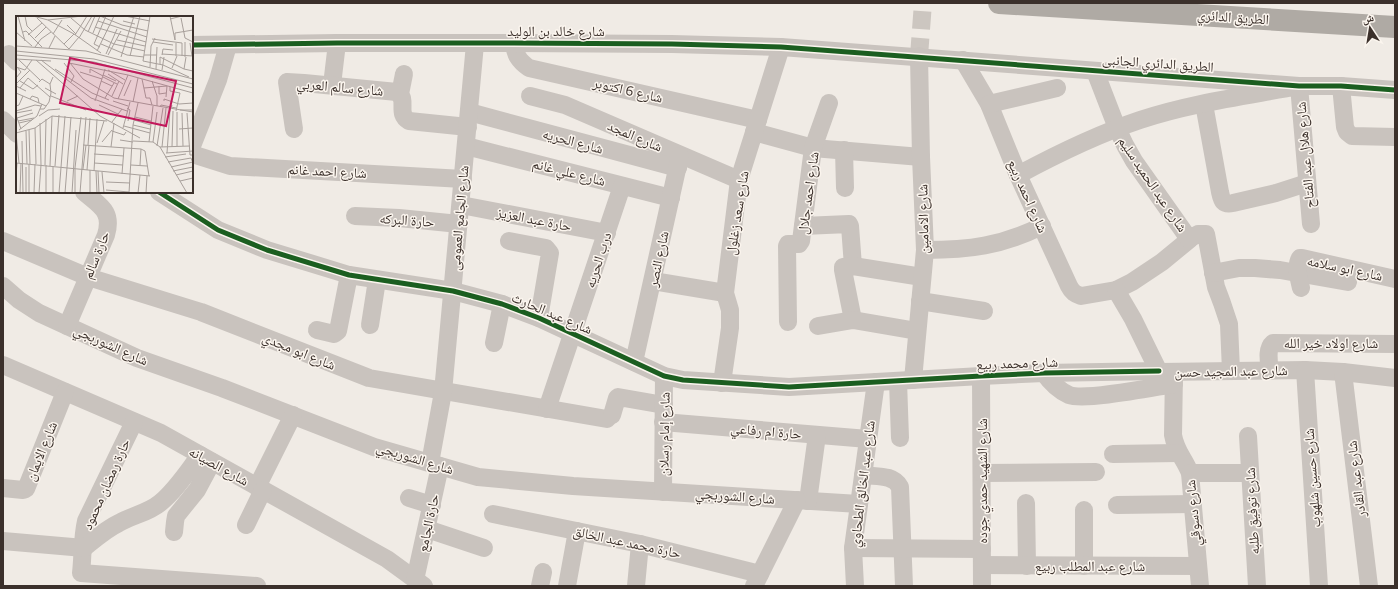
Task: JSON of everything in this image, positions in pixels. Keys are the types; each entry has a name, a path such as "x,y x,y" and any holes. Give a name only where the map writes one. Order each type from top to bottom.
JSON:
{"highway":[{"name":"الطريق الدائري","path":"999,3 1395,27"}],"street":[{"name":"شارع خالد بن الوليد","path":"193,45 337,43 672,44 780,50 919,62"},
{"path":"332,85 337,43"},
{"name":"شارع 6 اكتوبر","path":"514,43 517,58 529,68 756,126 813,148 921,157"},
{"name":"شارع الجامع العمومى","path":"435,465 453,291 475,44"},
{"path":"193,143 218,80 228,45"},
{"name":"شارع سعد زغلول","path":"722,383 730,328 730,310 726,294 739,180 780,50"},
{"name":"الطريق الدائري الجانبى","path":"919,62 963,60 1299,86 1341,86 1395,90"},
{"name":"شارع احمد ربيع","path":"963,60 989,104 1018,175 1072,292 1081,296 1116,290"},
{"name":"شارع الامامين","path":"900,438 905,381 917,331 925,250 919,62"},
{"name":"شارع عبد الحميد سليم","path":"1095,71 1124,145 1134,161 1190,239 1198,234 1206,234 1216,287 1228,324 1231,371"},
{"path":"400,94 404,74"},
{"name":"شارع سالم العربي","path":"294,129 287,82 332,85 400,94 403,101 402,113 404,118 409,121 468,120"},
{"path":"1018,175 1066,150 1142,119 1204,104 1299,86"},
{"name":"شارع هلال عبد الفتاح","path":"1299,86 1311,224"},
{"path":"1341,86 1345,127 1347,132 1352,136 1395,137"},
{"path":"989,104 1057,88"},
{"name":"شارع المجد","path":"530,96 565,105 598,120 679,162 739,180"},
{"name":"شارع احمد جلال","path":"788,322 787,246 788,244 800,243 813,148 829,103"},
{"path":"1204,104 1222,200 1224,203 1233,203 1307,183"},
{"path":"3,120 16,133"},
{"name":"شارع الحريه","path":"468,120 679,162"},
{"path":"584,144 598,120"},
{"name":"شارع علي غانم","path":"466,146 671,198"},
{"path":"844,150 844,188"},
{"name":"شارع احمد غانم","path":"193,154 230,166 463,178"},
{"name":"شارع النصر","path":"634,362 679,162"},
{"name":"درب الحريه","path":"547,409 622,186"},
{"name":"حارة سالم","path":"67,326 109,224 107,213 85,193"},
{"name":"شارع عبد الحارث","path":"163,193 218,230 267,250 349,275 453,291 502,304 539,318 664,376 683,380 789,388 876,382"},
{"name":"حارة عبد العزيز","path":"461,205 607,233"},
{"name":"حارة البركه","path":"355,216 399,218 459,224"},
{"path":"803,226 848,224 850,226 853,266"},
{"path":"925,250 952,250 981,247 1021,236 1042,226"},
{"path":"1116,290 1152,269 1177,251 1190,239"},
{"name":"شارع ابو مجدي","path":"3,241 88,277 201,312 369,378 547,409 609,417"},
{"path":"509,241 546,248 550,253 539,318"},
{"name":"شارع ابو سلامه","path":"1303,284 1299,260 1302,258 1350,276 1395,279"},
{"path":"853,320 843,267 853,266 922,277"},
{"path":"1213,273 1239,268 1280,270 1303,284 1342,286 1350,276"},
{"path":"317,330 334,334 338,331 349,275"},
{"path":"370,325 377,280"},
{"path":"653,281 726,294"},
{"name":"شارع الشوربجي","path":"3,286 19,300 39,313 137,358 374,446 478,477 572,486 859,504"},
{"name":"شارع عبد المجيد حسن","path":"1116,290 1169,375 1231,371 1305,370 1343,372 1395,378"},
{"path":"920,301 984,311"},
{"path":"494,343 502,304"},
{"path":"818,326 853,320 917,331"},
{"name":"شارع اولاد خير الله","path":"1270,371 1268,349 1270,345 1275,343 1395,344"},
{"name":"شارع الصيانه","path":"4,366 161,433 387,559 420,583"},
{"name":"شارع حسين شلهوب","path":"1305,370 1319,586"},
{"name":"شارع عبد القادر","path":"1343,372 1369,586"},
{"path":"1044,373 1055,387 1071,396 1089,396 1169,375"},
{"name":"شارع محمد ربيع","path":"876,382 1044,373 1169,375"},
{"name":"شارع دسوقي","path":"1169,375 1174,444 1178,453 1186,462 1190,473 1200,586"},
{"name":"شارع إمام رسلان","path":"663,492 664,376"},
{"name":"شارع الشهيد حمدي جوده","path":"981,376 982,586"},
{"name":"شارع عبد الخالق الطحاوي","path":"855,586 853,548 876,382"},
{"name":"شارع الايمان","path":"3,488 26,489 65,392"},
{"name":"حارة ام رفاعي","path":"609,417 618,397 664,414 817,435 868,439"},
{"path":"246,526 260,488 293,415"},
{"name":"حارة رمضان محمود","path":"134,422 86,521 83,534 84,548 81,573 162,583"},
{"path":"757,580 803,501 817,435"},
{"name":"شارع توفيق طلبه","path":"1248,436 1257,586"},
{"path":"1113,454 1178,453"},
{"path":"174,532 176,516 198,490 206,459"},
{"path":"3,541 84,548 106,530 160,504 206,459"},
{"name":"حارة الجامع","path":"420,583 427,529 432,505 435,465"},
{"path":"982,472 1096,472"},
{"path":"1190,473 1250,473"},
{"path":"863,476 893,479 897,482 900,488 904,586"},
{"path":"409,498 432,505"},
{"path":"1026,503 1027,566"},
{"path":"1117,505 1193,504"},
{"path":"1084,510 1084,566"},
{"name":"حارة محمد عبد الخالق","path":"493,514 640,544 757,580"},
{"path":"427,529 484,548"},
{"path":"567,586 576,531"},
{"path":"636,586 640,544"},
{"name":"شارع عبد المطلب ربيع","path":"853,548 902,548 982,557 1027,566 1198,566"},
{"path":"162,583 257,586"}],"tunnel":[{"path":"919,56 923,3"}],"cycle path":[{"path":"193,45 514,43 672,44 781,47 1299,86 1341,86 1395,90"},
{"path":"161,193 218,230 267,250 349,275 453,291 502,304 539,318 664,376 683,380 789,387 1044,373 1159,371"}]}
